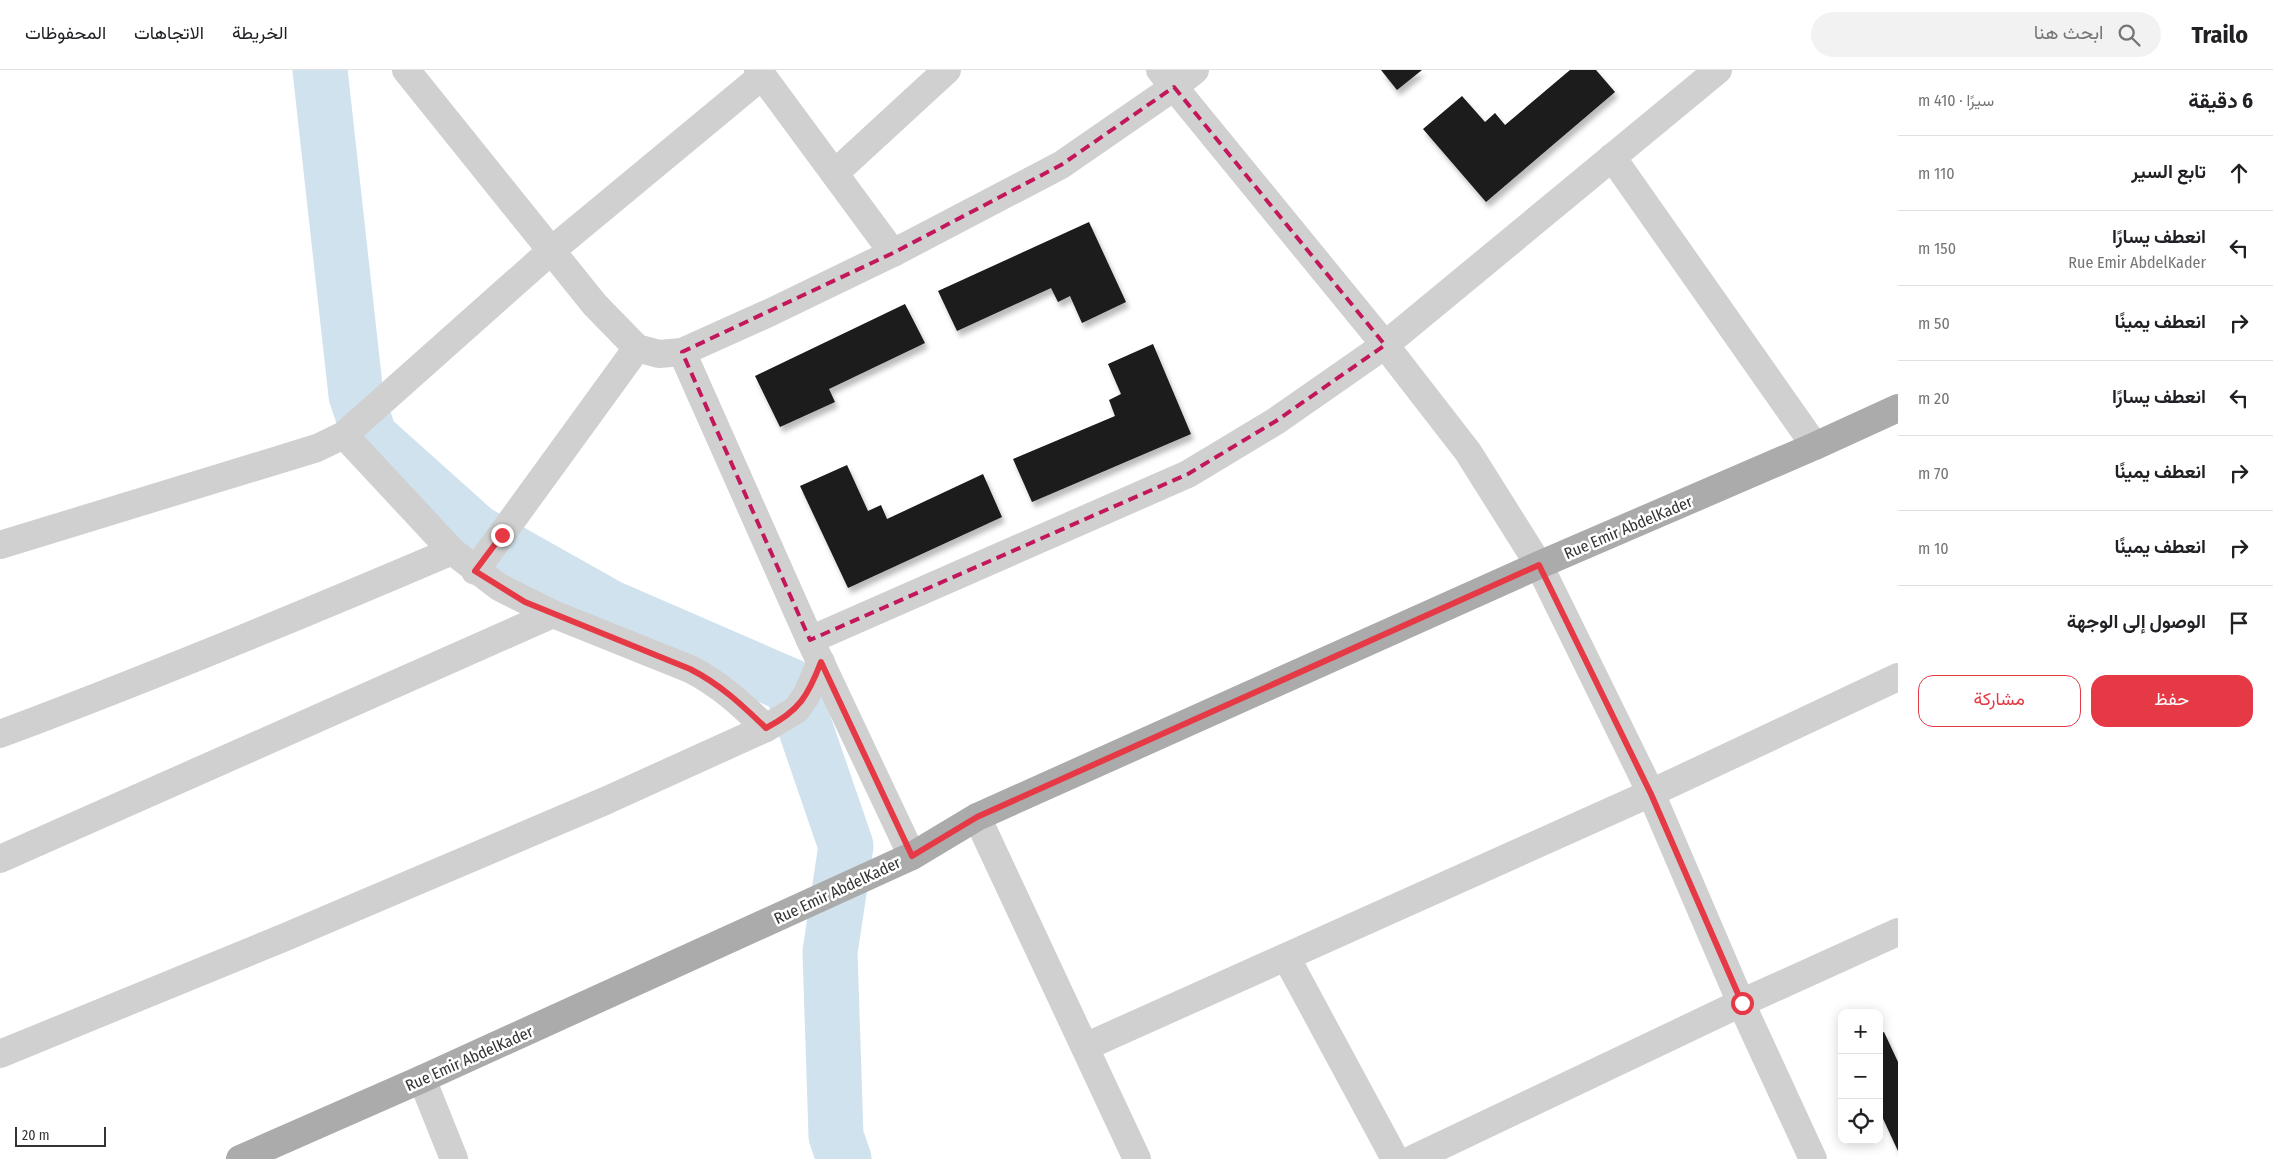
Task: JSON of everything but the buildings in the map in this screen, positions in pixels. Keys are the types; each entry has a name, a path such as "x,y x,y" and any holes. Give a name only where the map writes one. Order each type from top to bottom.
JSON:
{"main road":[{"name":"Rue Emir AbdelKader","path":"240,1159 422,1079 912,856 977,817 1539,565 1815,446 1898,408"}],"street":[{"path":"406,70 595,305 637,348 659,354 682,352 893,253 1061,165 1176,76 1468,452 1539,565 1651,794 1742,1003 1813,1159"},
{"path":"835,173 947,70"},
{"path":"0,1054 283,938 605,801 774,724 801,703 815,661 1188,474 1276,421 1385,345 1718,70"},
{"path":"0,545 317,448 356,424 552,250 760,73 893,253"},
{"path":"1612,157 1815,446"},
{"path":"490,552 637,348"},
{"path":"682,352 815,661 912,856"},
{"path":"356,424 452,551"},
{"path":"0,734 276,626 452,551 490,552"},
{"path":"490,552 525,602 698,673 774,724"},
{"path":"0,859 553,614"},
{"path":"1085,1047 1651,794 1898,677"},
{"path":"977,817 1137,1159"},
{"path":"1413,1159 1742,1003 1898,932"},
{"path":"1286,957 1395,1159"},
{"path":"422,1079 454,1159"}],"highlighted area":[{"path":"1174,87 1385,345 1276,421 1188,474 810,640 682,352 893,253 1061,165"}],"waterway":[{"path":"320,70 356,395 370,437 476,532 609,607 791,686 846,846 830,952 836,1136 844,1159"}],"route":[{"path":"502,535 475,571 525,602 706,677 721,687 766,728 796,710 806,696 821,662 912,856 977,817 1539,565 1651,794 1742,1003"}]}
